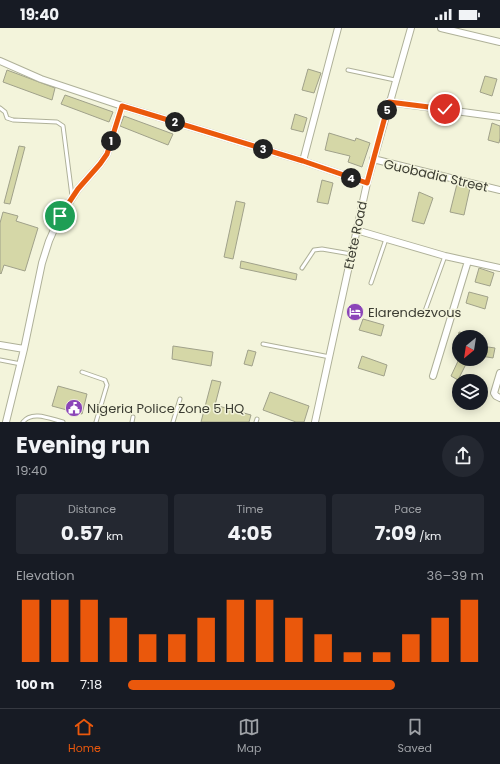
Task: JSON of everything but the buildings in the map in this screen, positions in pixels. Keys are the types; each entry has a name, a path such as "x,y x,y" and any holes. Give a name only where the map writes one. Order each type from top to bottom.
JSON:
{"street":[{"path":"303,161 338,28"},
{"name":"Etete Road","path":"315,422 367,183 411,28"},
{"path":"441,28 500,42"},
{"path":"0,60 41,79 122,106 303,161 367,183"},
{"path":"389,102 500,117"},
{"path":"6,422 21,364 42,263 49,241 60,216 78,189 107,154 122,106"},
{"name":"Guobadia Street","path":"373,159 500,190"},
{"path":"356,230 445,256 500,268"},
{"path":"433,376 468,261"},
{"path":"0,345 24,349"},
{"path":"500,373 494,393 500,398"}],"lane":[{"path":"348,70 395,80"},
{"path":"0,108 5,112 7,118 13,120 57,122 63,126 72,198"},
{"path":"371,283 386,239"},
{"path":"302,268 314,250 322,249 351,254"},
{"path":"425,311 445,256"},
{"path":"263,344 330,356"},
{"path":"0,360 21,364"},
{"path":"82,372 105,380 108,385 96,422"},
{"path":"173,422 180,399"},
{"path":"23,422 26,418 32,416 41,416 63,422"},
{"path":"132,422 133,417"}],"place":[{"name":"Elarendezvous","path":"355,312"},
{"name":"Nigeria Police Zone 5 HQ","path":"74,408"}],"route":[{"path":"60,216 78,189 107,154 122,106 303,161 367,183 389,102 445,109"}]}
